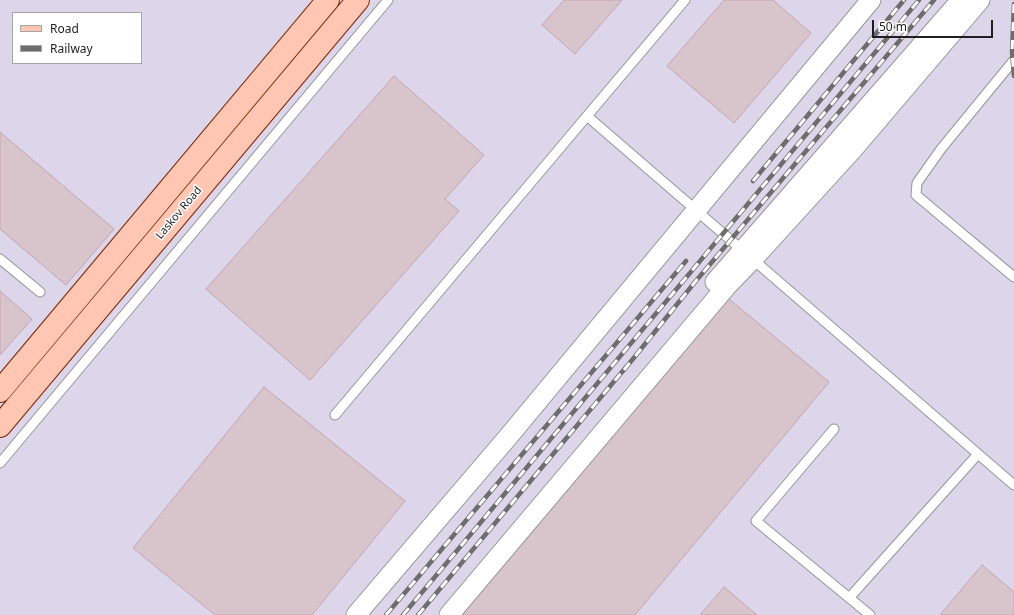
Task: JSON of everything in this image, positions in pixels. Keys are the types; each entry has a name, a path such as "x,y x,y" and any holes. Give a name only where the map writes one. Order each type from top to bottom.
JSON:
{"street":[{"name":"Laskov Road","path":"0,392 328,0"},
{"name":"Laskov Road","path":"0,426 358,0"},
{"path":"356,615 508,437 871,0"},
{"path":"448,615 726,287 778,210 961,0"},
{"path":"439,615 465,582 747,255 854,148 980,0"}],"lane":[{"path":"0,463 388,0"},
{"path":"335,415 685,0"},
{"path":"1014,60 941,149 917,183 916,195 1014,277"},
{"path":"587,116 1014,485"},
{"path":"0,259 40,292"},
{"path":"834,430 756,521 870,615"},
{"path":"850,597 978,454"}],"shaded area":[{"path":"0,0 1014,0 1014,615 0,615"}],"building":[{"path":"564,0 622,0 575,54 542,25"},
{"path":"724,0 773,0 811,33 734,123 667,66"},
{"path":"394,76 484,155 445,199 459,211 310,380 206,289"},
{"path":"0,132 114,229 66,285 0,229"},
{"path":"0,291 32,319 0,355"},
{"path":"723,294 829,382 635,615 454,615"},
{"path":"264,387 405,501 312,615 215,615 133,548"},
{"path":"982,565 1014,592 1014,615 940,615"},
{"path":"724,587 757,615 700,615"}],"railway":[{"path":"753,181 904,0"},
{"path":"403,615 919,0"},
{"path":"624,370 695,282 934,0"},
{"path":"1014,4 1012,52 1014,76"},
{"path":"386,615 686,261"},
{"path":"418,615 627,366"}]}
